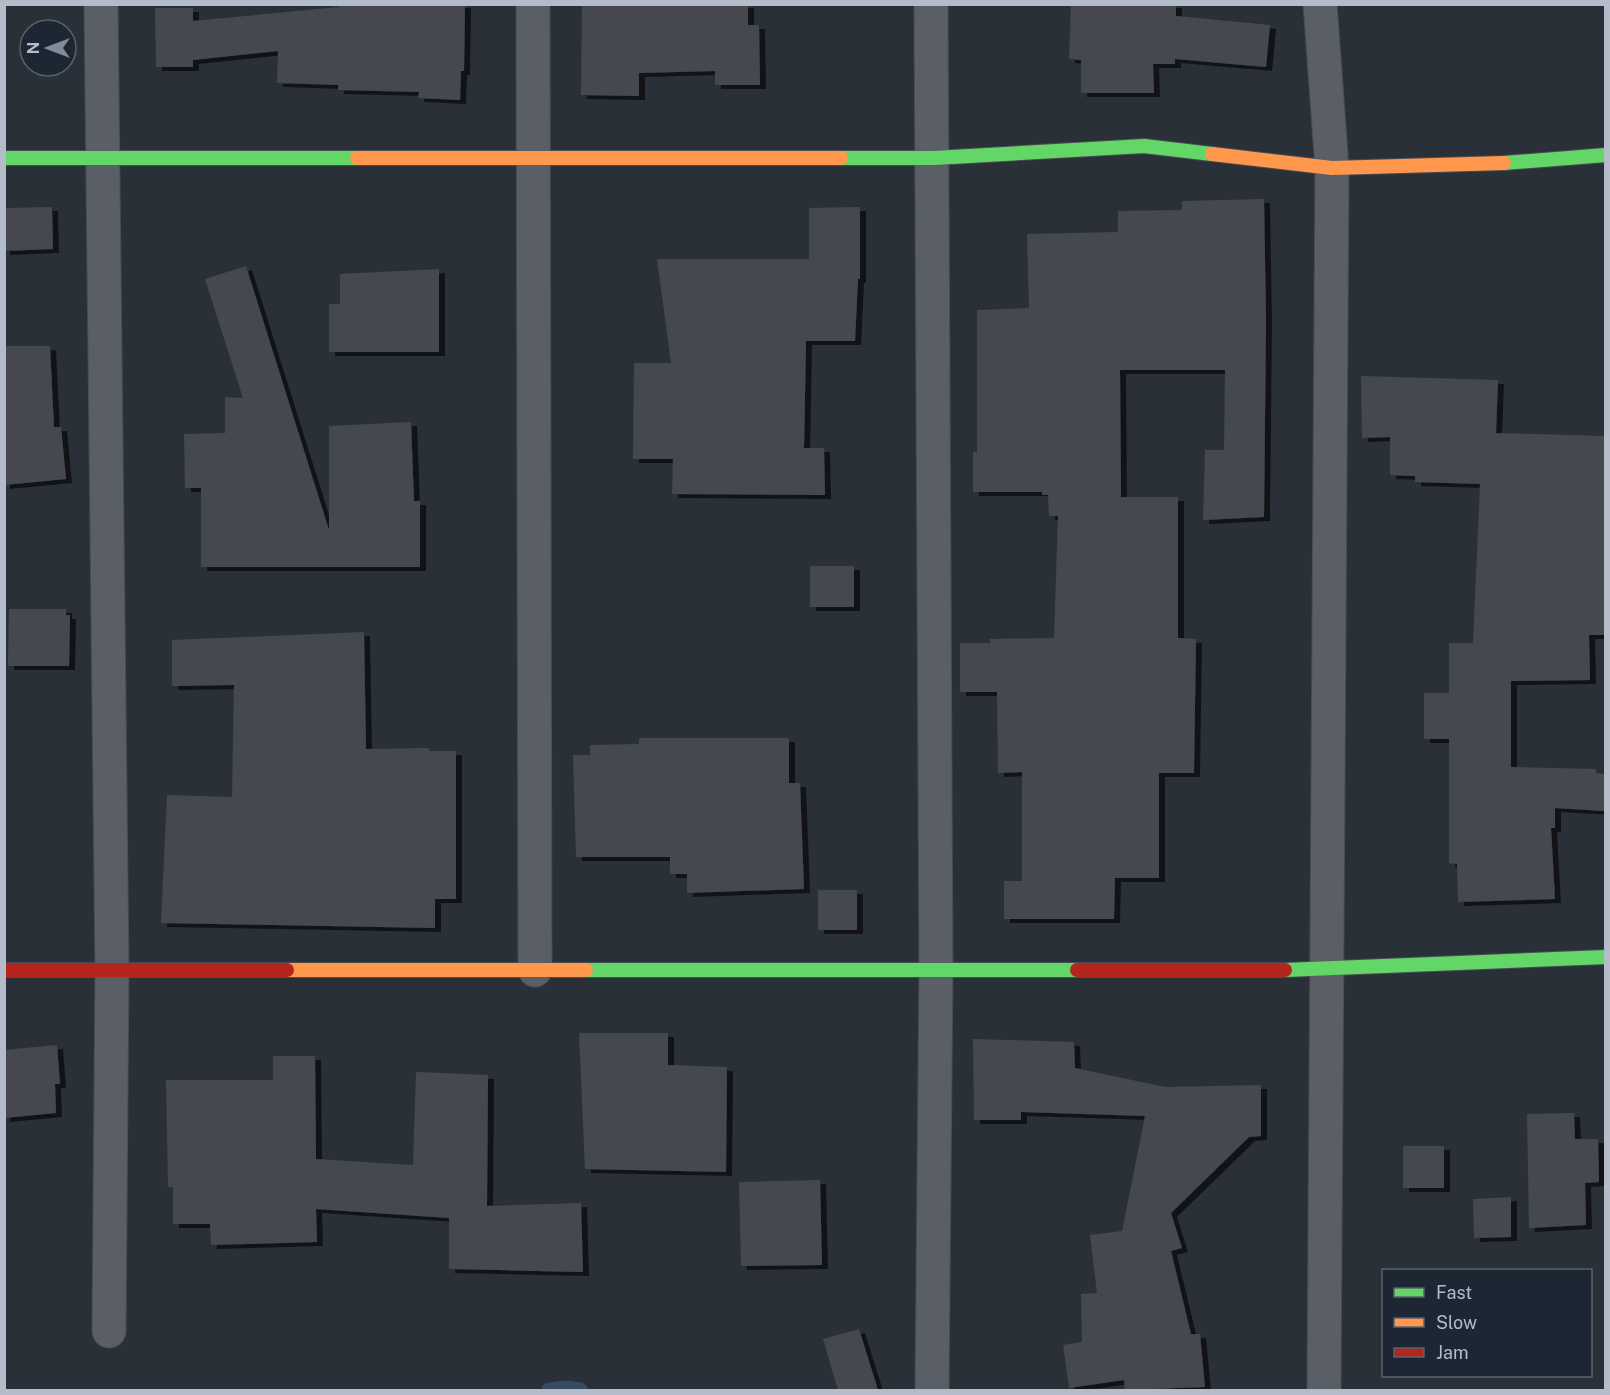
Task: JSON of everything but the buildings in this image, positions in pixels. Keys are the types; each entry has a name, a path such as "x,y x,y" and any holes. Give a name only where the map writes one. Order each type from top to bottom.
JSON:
{"street":[{"path":"101,4 112,970 109,1331"},
{"path":"533,4 535,970"},
{"path":"931,4 934,158 936,970 932,1389"},
{"path":"1320,4 1332,168 1324,1390"},
{"path":"4,158 934,158 1144,146 1332,168 1553,161 1605,155"},
{"path":"4,970 1328,970 1605,957"}],"waterway":[{"path":"549,1390 566,1388 580,1390"}],"traffic: fast":[{"path":"841,158 934,158 1144,146 1212,154"},
{"path":"1504,163 1606,155"},
{"path":"4,158 357,158"},
{"path":"1285,970 1606,957"},
{"path":"586,970 1077,970"}],"traffic: slow":[{"path":"1212,154 1332,168 1504,163"},
{"path":"357,158 841,158"},
{"path":"287,970 586,970"}],"traffic: jam":[{"path":"4,970 287,970"},
{"path":"1077,970 1285,970"}]}
